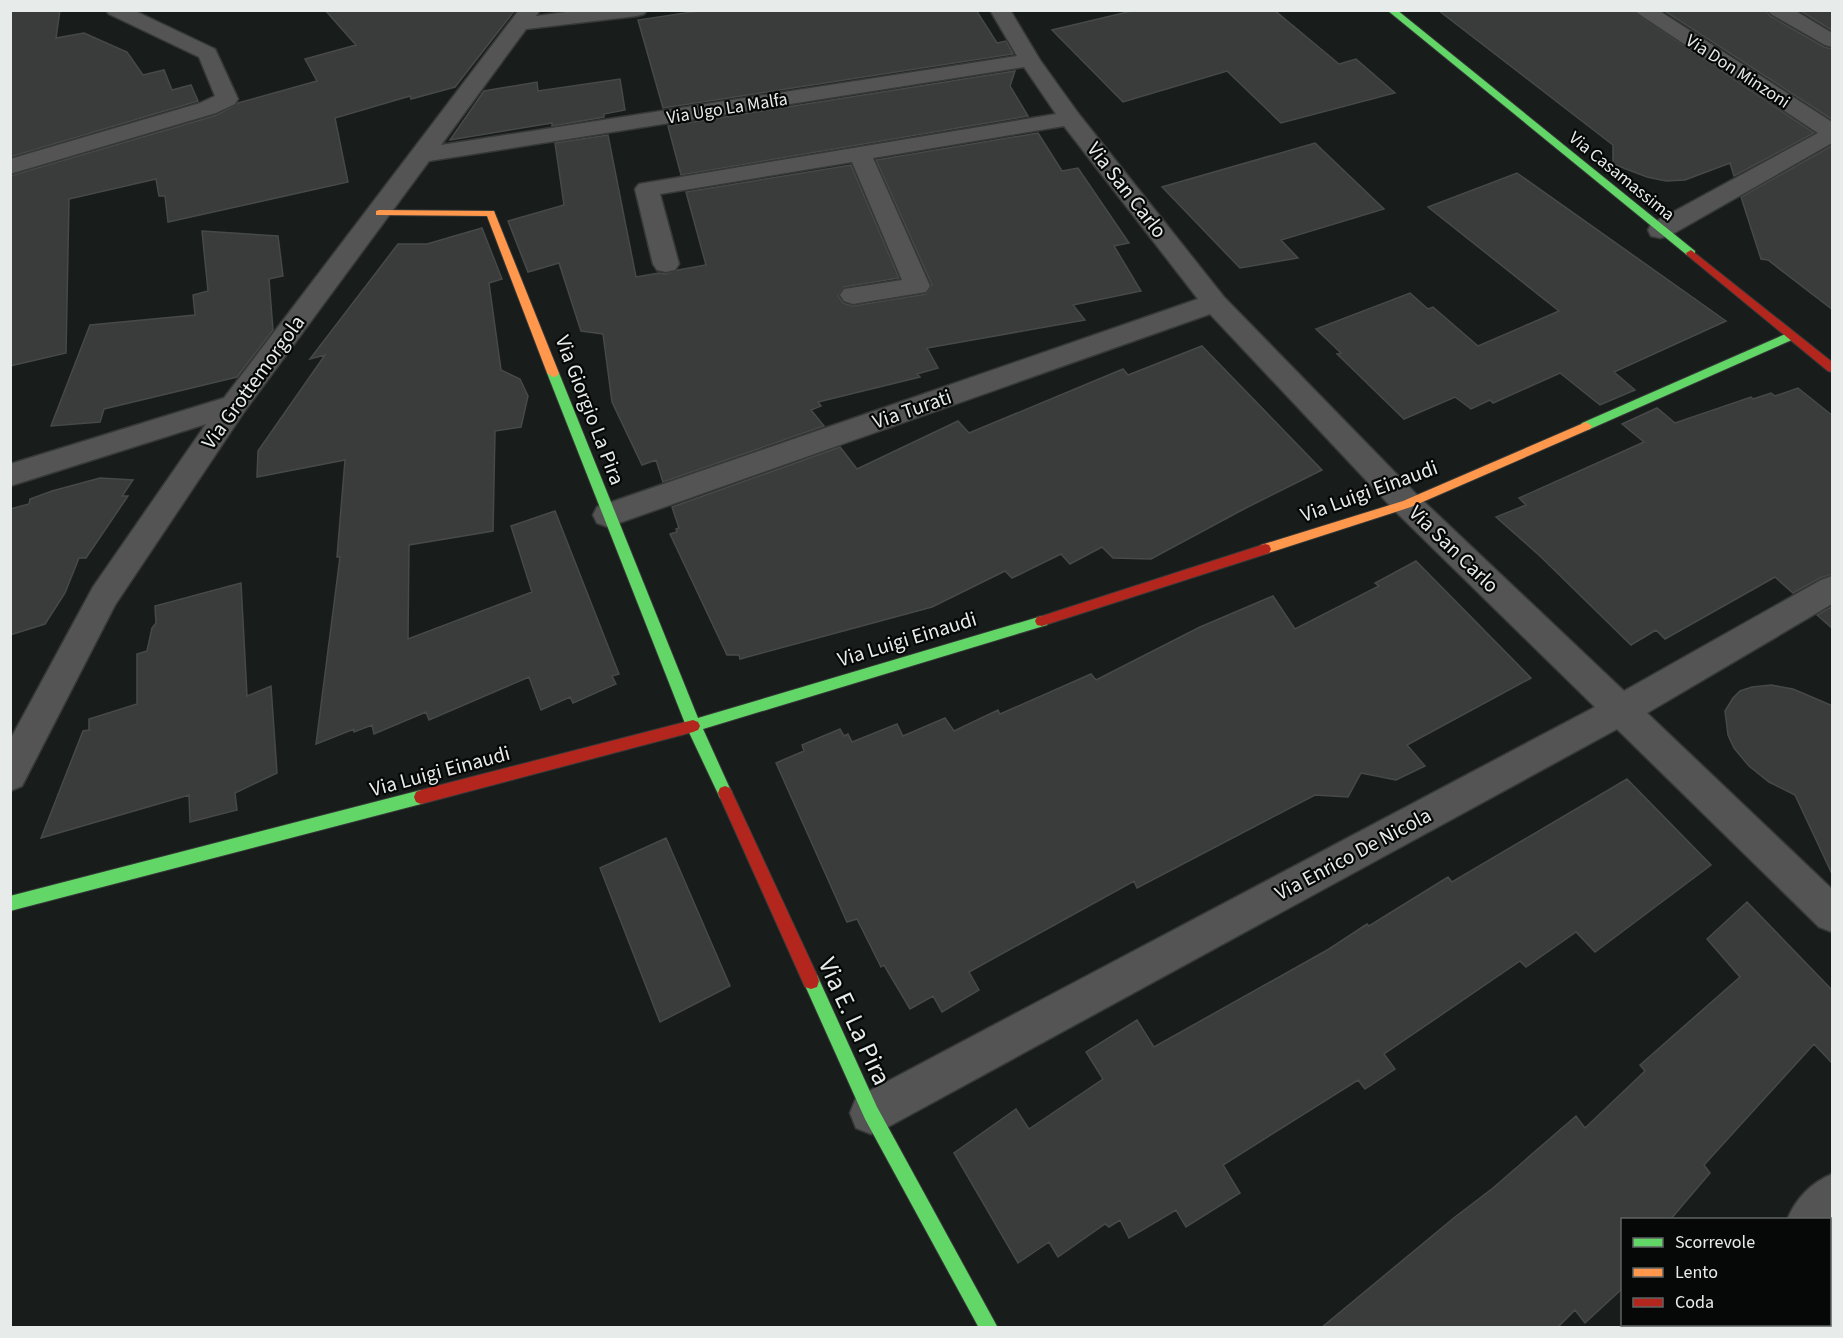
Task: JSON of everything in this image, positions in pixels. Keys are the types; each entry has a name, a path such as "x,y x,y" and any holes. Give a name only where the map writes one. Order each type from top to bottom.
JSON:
{"street":[{"path":"10,167 208,108 227,99 208,53 116,10"},
{"path":"525,17 637,10"},
{"name":"Via San Carlo","path":"1000,10 1030,60 1070,118 1215,303 1407,504 1833,914"},
{"name":"Via Casamassima","path":"1391,10 1790,336 1833,368"},
{"name":"Via Don Minzoni","path":"1643,10 1833,133"},
{"path":"1778,10 1833,41"},
{"name":"Via Grottemorgola","path":"10,775 104,596 234,405 525,17"},
{"name":"Via Ugo La Malfa","path":"423,155 1030,60"},
{"path":"666,264 647,189 1070,118"},
{"path":"1660,230 1833,133"},
{"path":"853,296 917,286 860,154"},
{"name":"Via Giorgio La Pira","path":"379,213 491,213 608,515 694,726"},
{"name":"Via Turati","path":"608,515 1215,303"},
{"name":"Via Luigi Einaudi","path":"10,904 694,726 1047,619 1407,504 1790,336"},
{"path":"10,475 234,405"},
{"name":"Via Enrico De Nicola","path":"871,1113 1620,711 1833,589"},
{"name":"Via E. La Pira","path":"694,726 871,1113 989,1328"},
{"path":"1811,1218 1833,1196"}],"building":[{"path":"10,10 60,10 56,38 84,33 127,52 143,75 164,70 172,90 191,85 198,101 10,157"},
{"path":"325,10 515,10 455,87 411,99 410,96 335,118 348,182 168,222 165,196 159,196 156,179 69,199 66,353 10,366 10,176 217,115 238,103 317,81 305,59 356,45"},
{"path":"705,10 976,10 997,43 1006,41 1013,54 663,108 638,20"},
{"path":"1136,10 1274,10 1339,64 1356,59 1395,93 1281,123 1227,71 1123,102 1052,30"},
{"path":"1438,10 1631,10 1814,133 1734,176 1730,163 1685,180 1666,181 1647,177 1613,164 1613,145"},
{"path":"1663,10 1766,10 1770,16 1824,47 1833,49 1833,120"},
{"path":"1799,10 1833,10 1833,31"},
{"path":"1015,71 1010,86 1028,116 681,175 668,126"},
{"path":"620,79 625,110 604,114 604,117 552,126 552,123 450,140 484,91 537,82 538,91"},
{"path":"1038,133 1062,171 1078,168 1129,243 1114,246 1141,291 1073,305 1085,320 927,348 938,368 917,374 920,377 818,402 821,406 811,410 824,426 663,482 656,460 642,465 612,402 603,334 581,331 559,263 528,272 508,221 564,205 555,143 608,135 636,277 666,274 706,265 686,192 851,165 899,278 844,287 838,296 843,303 853,306 926,294 932,285 876,160"},
{"path":"1315,143 1384,209 1281,240 1298,258 1240,268 1162,187"},
{"path":"1833,145 1833,310 1768,260 1761,259 1741,197"},
{"path":"1517,173 1726,321 1614,372 1635,390 1600,405 1560,373 1493,403 1490,400 1471,409 1455,397 1404,419 1337,354 1341,353 1316,329 1410,293 1428,309 1433,307 1478,346 1559,311 1428,207"},
{"path":"482,228 502,279 489,283 501,370 520,379 528,396 521,427 495,431 493,531 409,545 408,639 532,592 511,526 555,511 619,674 612,676 616,684 573,703 570,697 541,710 529,677 429,720 426,712 374,734 372,725 354,732 354,729 316,744 340,557 337,557 345,460 257,477 258,451 325,355 310,359 398,244 427,244"},
{"path":"202,231 278,236 283,276 269,279 273,330 237,377 104,409 100,422 51,426 90,325 195,315 193,295 208,291"},
{"path":"1202,346 1322,470 1151,559 1113,558 1102,547 1070,564 1061,554 1012,578 1005,571 932,607 740,659 739,655 727,655 670,534 677,532 676,529 679,528 672,507 840,447 857,469 958,421 969,433 1123,369 1128,375"},
{"path":"1798,388 1833,416 1833,574 1820,578 1793,593 1775,577 1665,639 1656,630 1631,645 1540,556 1496,517 1526,505 1519,498 1644,442 1622,424 1657,408 1675,423 1751,397 1753,399 1771,393 1775,396"},
{"path":"100,478 133,480 122,496 128,496 86,558 79,558 65,593 45,624 10,635 10,509 29,504 30,499 52,491"},
{"path":"1416,561 1531,678 1407,745 1425,766 1396,780 1361,773 1348,797 1315,795 1137,888 1134,881 969,972 979,990 942,1012 933,996 910,1009 884,965 881,967 857,919 847,922 776,763 804,751 802,745 840,729 844,736 848,734 852,742 897,724 903,736 945,718 954,731 998,710 1000,714 1091,674 1096,680 1200,627 1273,596 1295,629 1379,586 1375,583"},
{"path":"241,583 247,696 271,686 277,773 235,793 237,810 190,822 189,795 41,838 83,731 89,730 89,719 137,704 137,654 147,651 152,628 156,623 155,606"},
{"path":"1833,606 1833,629 1817,615"},
{"path":"1771,685 1793,689 1833,706 1833,876 1795,795 1769,782 1749,766 1734,748 1728,735 1725,711 1733,698 1740,691"},
{"path":"1627,779 1711,865 1595,952 1576,932 1526,967 1520,961 1384,1054 1395,1069 1365,1089 1358,1080 1223,1165 1240,1193 1186,1227 1176,1210 1129,1238 1120,1220 1109,1227 1105,1224 1058,1257 1049,1242 1018,1263 954,1153 1016,1109 1029,1129 1103,1079 1086,1052 1137,1020 1154,1047 1329,949 1367,924 1369,926 1448,877 1452,882"},
{"path":"666,838 730,986 660,1022 600,868"},
{"path":"1747,902 1833,991 1833,1064 1814,1044 1704,1165 1710,1173 1672,1218 1621,1218 1621,1290 1585,1323 1575,1310 1557,1328 1321,1328 1493,1188 1576,1116 1585,1128 1645,1071 1640,1065 1740,977 1707,939"}],"traffic: fast":[{"path":"1391,10 1691,253"},
{"path":"1586,426 1790,336"},
{"path":"553,373 694,726 725,793"},
{"path":"693,726 1042,621"},
{"path":"10,904 421,797"},
{"path":"811,981 871,1113 989,1328"}],"traffic: slow":[{"path":"379,213 491,213 553,373"},
{"path":"1265,549 1407,504 1586,426"}],"traffic: jam":[{"path":"1691,253 1832,368"},
{"path":"1042,621 1265,549"},
{"path":"421,797 693,726"},
{"path":"725,793 811,981"}]}
